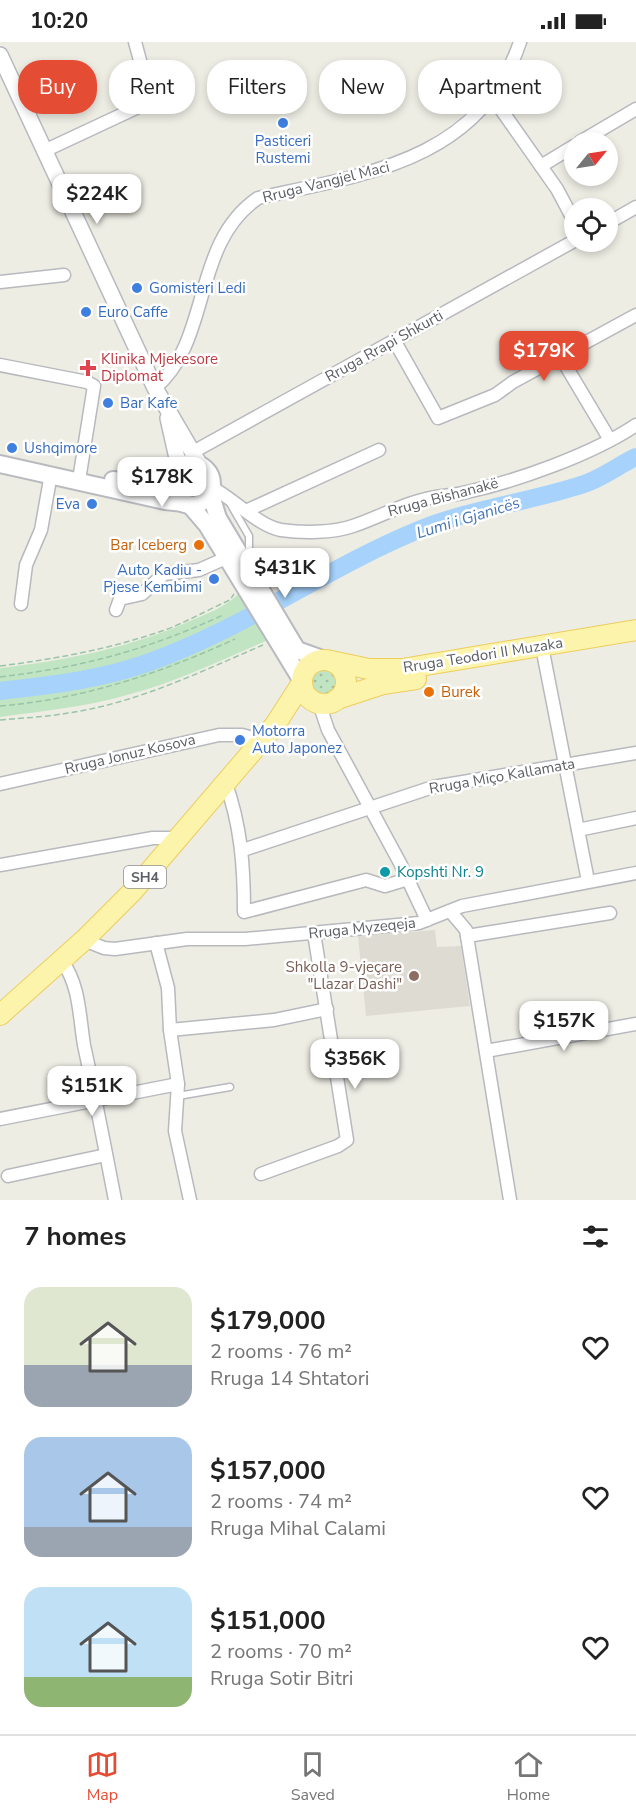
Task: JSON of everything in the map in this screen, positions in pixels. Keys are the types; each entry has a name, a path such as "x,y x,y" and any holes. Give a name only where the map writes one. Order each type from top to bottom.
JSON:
{"main road":[{"path":"79,480 103,479 149,485 175,473 197,458 209,474 215,491 215,511 234,558 250,591 302,682 306,694 324,701 345,688 345,678 340,666 297,650 275,632"},
{"path":"0,464 79,480 154,499 187,504 204,500 215,491"},
{"path":"175,473 173,494 199,514 234,558"},
{"name":"Rruga Teodori II Muzaka","path":"328,660 369,669 418,667 636,630"},
{"name":"Rruga Teodori II Muzaka","path":"324,701 383,684 636,640"},
{"name":"SH4","path":"0,1015 62,961 132,892 275,724 310,665 328,660"},
{"name":"SH4","path":"275,724 324,701"}],"street":[{"path":"135,42 140,60"},
{"name":"Rruga Vangjel Maci","path":"511,60 520,42"},
{"path":"0,54 155,387 197,458"},
{"path":"597,132 636,109"},
{"path":"44,151 123,114"},
{"name":"Rruga Vangjel Maci","path":"155,387 167,376 181,353 214,252 231,223 246,207 258,198 319,186 397,164 428,150 460,128 475,114"},
{"path":"504,114 541,166 564,204"},
{"path":"541,166 564,152"},
{"path":"618,217 636,207"},
{"name":"Rruga Rrapi Shkurti","path":"197,458 394,340 564,246"},
{"path":"0,282 64,275"},
{"path":"394,340 438,418 495,395 560,356 636,315"},
{"path":"560,356 610,440"},
{"path":"0,365 87,382 94,386 79,480"},
{"path":"166,409 175,473"},
{"name":"Rruga Bishanakë","path":"215,491 248,510 270,527 284,530 345,528 422,500 467,492 511,479 610,440 636,425"},
{"path":"248,510 380,450"},
{"path":"21,604 26,565 41,530 51,474"},
{"path":"116,610 120,599 142,594 164,574 199,570 234,558"},
{"path":"544,657 588,881"},
{"path":"324,701 328,730 408,879 427,920"},
{"name":"Rruga Jonuz Kosova","path":"0,784 219,735 242,735 260,740"},
{"name":"Rruga Miço Kallamata","path":"243,850 433,787 636,753"},
{"path":"225,781 235,810 243,850 244,912 366,880 385,886 408,879"},
{"path":"578,830 636,818"},
{"path":"0,865 153,838 178,838"},
{"name":"Rruga Myzeqeja","path":"84,940 104,948 115,949 156,943 314,933 427,920 493,899 636,873"},
{"path":"450,911 465,925 510,1200"},
{"path":"467,936 610,914"},
{"path":"261,1174 338,1146 347,1140 314,933"},
{"path":"156,943 168,988 177,1090 175,1131 190,1200"},
{"path":"62,961 70,973 78,997 115,1200"},
{"path":"170,1030 274,1020 327,1010"},
{"path":"486,1051 636,1024"},
{"path":"0,1119 96,1101 177,1090"},
{"path":"8,1176 106,1155"}],"lane":[{"path":"177,1090 230,1087"}],"path":[{"path":"0,666 78,655 165,630 250,591"},
{"path":"0,677 83,665 124,655 175,637 223,615"},
{"path":"0,720 70,713 170,685 275,632"},
{"path":"0,706 91,692 139,679 234,639"}],"shaded area":[{"name":"Shkolla 9-vjeçare \"Llazar Dashi\"","path":"435,930 437,947 461,946 470,1006 366,1016 358,936"}],"green space":[{"path":"191,469 197,470 205,478 205,490 197,498 191,499 185,498 177,490 176,484 177,478 185,470"},
{"path":"240,592 268,640 145,690 80,706 0,717 0,668 101,651 149,637 215,610 231,601"},
{"path":"324,667 330,668 338,676 338,688 330,696 324,697 318,696 310,688 309,682 310,676 318,668"}],"waterway":[{"name":"Lumi i Gjanicës","path":"0,691 93,678 147,663 218,633 352,561 421,529 461,516 584,484 636,457"}],"place":[{"name":"Pasticeri Rustemi","path":"283,123"},
{"name":"Gomisteri Ledi","path":"137,288"},
{"name":"Euro Caffe","path":"86,312"},
{"name":"Klinika Mjekesore Diplomat","path":"88,368"},
{"name":"Bar Kafe","path":"108,403"},
{"name":"Ushqimore","path":"12,448"},
{"name":"Eva","path":"92,504"},
{"name":"Bar Iceberg","path":"199,545"},
{"name":"Auto Kadiu - Pjese Kembimi","path":"214,579"},
{"name":"Burek","path":"429,692"},
{"name":"Motorra Auto Japonez","path":"240,740"},
{"name":"Kopshti Nr. 9","path":"385,872"},
{"name":"Shkolla 9-vjeçare \"Llazar Dashi\"","path":"414,976"}]}
